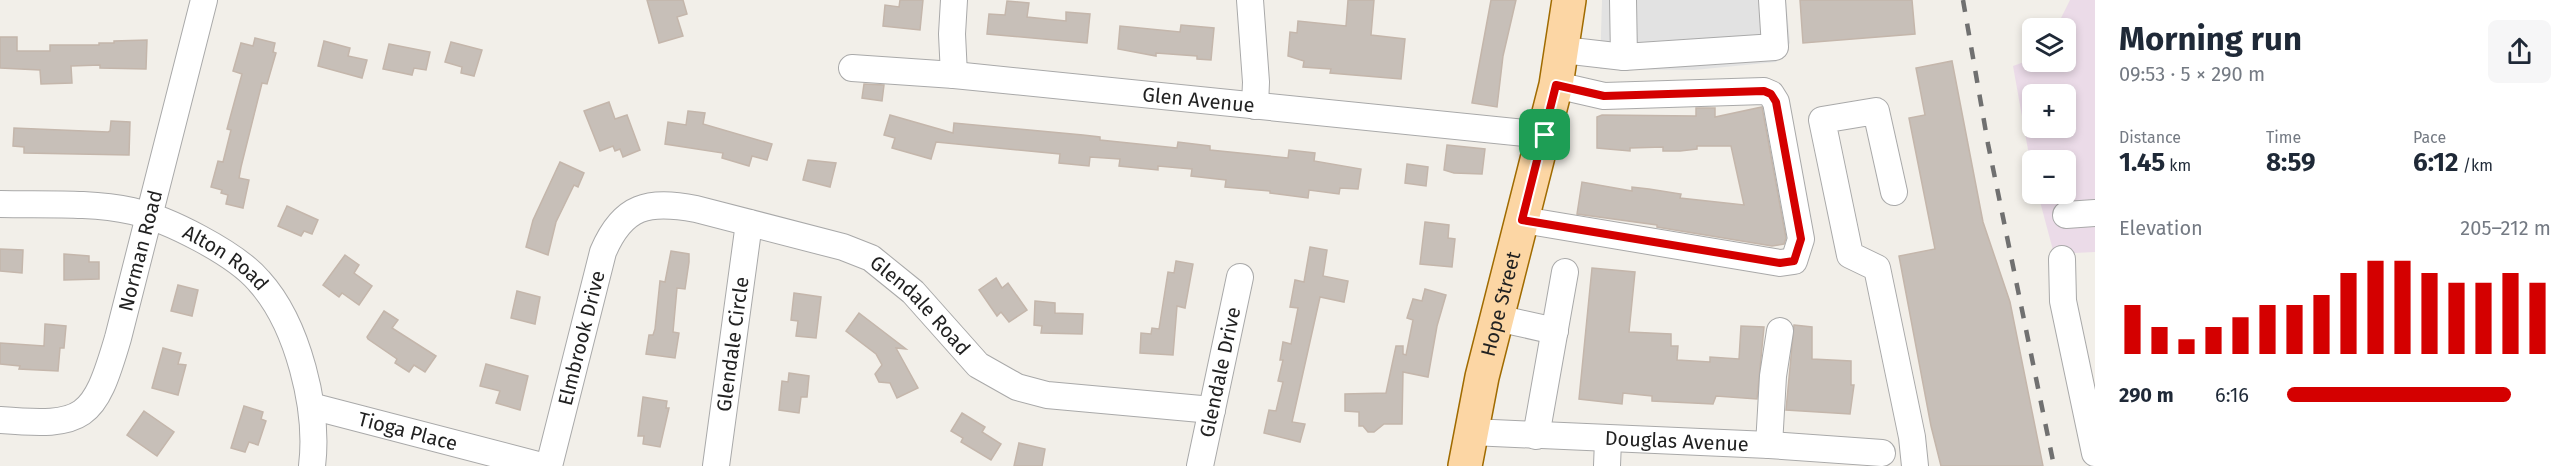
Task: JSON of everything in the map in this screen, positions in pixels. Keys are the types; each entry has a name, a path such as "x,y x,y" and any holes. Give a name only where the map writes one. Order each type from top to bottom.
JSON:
{"main road":[{"name":"Hope Street","path":"1465,466 1497,318 1545,135 1563,50 1569,0"}],"street":[{"name":"Norman Road","path":"0,420 62,422 80,414 95,400 118,338 204,0"},
{"path":"954,0 952,34 954,75"},
{"path":"1250,0 1257,82 1256,106"},
{"path":"1623,0 1624,57"},
{"path":"1563,50 1624,57 1775,47 1772,0"},
{"name":"Glen Avenue","path":"852,68 954,75 1545,135"},
{"path":"1522,220 1780,263 1794,261 1798,251 1801,239 1776,102 1771,94 1764,91 1604,96 1556,85"},
{"path":"1894,192 1876,111 1822,120 1850,255 1878,268 1912,437 1915,466"},
{"name":"Alton Road","path":"0,204 96,207 148,215 212,247 244,267 259,280 279,309 290,335 311,406 312,466"},
{"name":"Glendale Road","path":"627,215 654,205 672,204 843,247 871,258 913,292 978,364 1017,387 1047,394 1212,410"},
{"path":"2066,215 2095,213"},
{"name":"Elmbrook Drive","path":"549,466 603,252 611,233 627,215"},
{"name":"Glendale Circle","path":"716,466 749,223"},
{"path":"2062,259 2063,302 2086,359 2095,453"},
{"path":"1536,436 1565,272"},
{"name":"Glendale Drive","path":"1200,466 1240,277"},
{"path":"1497,318 1555,331"},
{"path":"1769,445 1773,376 1780,331"},
{"name":"Tioga Place","path":"311,406 542,466"},
{"name":"Douglas Avenue","path":"1471,432 1608,440 1769,445 1882,453"},
{"path":"1607,466 1608,440"}],"shaded area":[{"path":"1602,0 1786,0 1790,43 1776,62 1694,70 1600,69"},
{"path":"2070,0 2095,0 2095,252 2054,254 2041,204 2076,204 2076,150 2028,150 2026,138 2076,138 2076,84 2022,84 2022,116 2013,66 2022,63 2022,72 2076,72 2076,18 2061,18"}],"building":[{"path":"647,0 683,0 687,14 677,17 683,36 659,43"},
{"path":"900,0 923,0 920,30 883,26 885,5 899,7"},
{"path":"1348,0 1374,0 1371,35 1405,39 1401,79 1330,73 1331,69 1303,67 1304,61 1288,56 1290,32 1297,33 1298,21 1346,26"},
{"path":"1491,0 1516,0 1503,56 1497,107 1472,103"},
{"path":"1800,0 1912,0 1915,34 1803,43"},
{"path":"1007,1 1029,3 1027,17 1066,21 1066,12 1090,14 1087,43 987,34 989,14 1005,15"},
{"path":"1181,25 1214,28 1211,60 1197,59 1197,56 1156,53 1156,56 1118,49 1120,26 1180,32"},
{"path":"0,37 17,37 17,51 50,51 50,45 99,45 99,43 114,43 114,41 147,40 146,69 100,68 100,65 71,66 72,83 41,84 40,70 0,68"},
{"path":"255,38 275,43 273,52 276,53 267,84 262,83 241,167 239,178 249,180 243,208 226,204 228,195 221,193 222,190 211,187 218,161 223,162 231,130 227,129 242,74 233,71 241,43 253,46"},
{"path":"324,41 350,48 348,56 367,60 362,78 318,66"},
{"path":"451,42 482,50 474,76 461,73 462,67 445,62"},
{"path":"389,44 430,52 426,70 414,68 412,75 383,69"},
{"path":"1952,61 1983,222 2010,302 2043,466 1941,466 1931,426 1899,256 1935,249 1909,118 1925,115 1916,68"},
{"path":"864,84 884,85 882,101 862,98"},
{"path":"609,102 615,119 627,115 640,150 623,157 620,149 615,151 613,146 600,151 584,111"},
{"path":"1762,107 1786,238 1784,244 1772,246 1657,227 1657,225 1577,214 1582,182 1632,191 1632,187 1649,189 1681,194 1680,198 1744,205 1731,146 1697,146 1697,149 1680,151 1663,151 1663,147 1630,148 1630,151 1597,148 1597,117 1602,115 1696,116 1696,108 1715,108 1715,117"},
{"path":"688,111 705,113 703,124 772,144 767,160 752,156 749,166 722,158 723,153 665,144 668,122 686,125"},
{"path":"890,115 953,133 954,123 1083,135 1100,137 1100,140 1177,148 1178,142 1210,146 1210,150 1288,158 1289,150 1315,153 1314,161 1361,169 1358,189 1340,188 1339,194 1309,190 1308,198 1270,193 1270,191 1225,187 1226,180 1191,176 1192,169 1158,166 1158,170 1119,166 1120,159 1090,157 1089,166 1059,163 1060,154 936,142 931,159 892,148 895,138 884,135"},
{"path":"111,121 130,122 129,155 24,153 24,147 13,146 14,128 108,132"},
{"path":"1447,145 1485,149 1482,174 1454,173 1444,170"},
{"path":"808,160 836,163 830,187 803,180"},
{"path":"560,162 584,173 578,187 574,185 556,222 548,255 526,247 533,220"},
{"path":"1407,164 1428,167 1426,186 1405,183"},
{"path":"287,206 318,220 312,234 304,231 301,236 278,226"},
{"path":"1425,222 1449,225 1448,238 1455,239 1452,267 1420,264"},
{"path":"1310,247 1327,250 1323,276 1348,281 1344,302 1320,297 1292,422 1305,424 1300,442 1264,433 1269,410 1276,411 1283,382 1278,381 1283,360 1280,360 1283,342 1291,344 1298,308 1290,307 1295,280 1304,282"},
{"path":"0,249 23,250 22,273 0,271"},
{"path":"671,251 689,254 685,289 677,288 673,332 679,333 675,358 646,354 649,335 653,335 655,329 660,281 665,282"},
{"path":"64,254 89,256 89,262 99,262 99,279 64,280"},
{"path":"345,255 359,265 354,273 372,286 359,305 342,293 339,297 323,285"},
{"path":"1176,261 1193,264 1185,308 1177,306 1173,355 1140,353 1141,333 1151,334 1152,328 1159,329 1168,272 1174,273"},
{"path":"1592,268 1635,272 1629,332 1671,334 1671,346 1678,346 1677,360 1710,362 1710,357 1739,359 1741,326 1764,327 1757,399 1716,396 1713,404 1652,401 1652,396 1623,393 1622,404 1579,399"},
{"path":"996,278 1002,288 1008,283 1027,310 1009,322 1001,312 997,316 979,290"},
{"path":"178,285 198,290 192,316 171,311"},
{"path":"1425,289 1446,295 1437,326 1428,377 1403,372 1402,424 1384,424 1374,432 1368,432 1363,426 1359,426 1359,412 1345,411 1345,394 1386,393 1396,346 1403,346 1403,354 1406,355 1413,320 1407,318 1413,299 1422,301"},
{"path":"517,291 540,297 535,324 511,318"},
{"path":"794,293 821,297 816,338 796,336 798,321 791,320"},
{"path":"1035,301 1055,303 1055,313 1083,314 1082,334 1041,333 1042,326 1034,325"},
{"path":"384,311 398,320 392,328 436,356 425,372 414,365 409,372 395,363 397,359 368,339 367,337"},
{"path":"859,313 906,349 896,348 918,388 897,398 890,383 879,382 875,374 882,365 876,354 846,331"},
{"path":"45,324 66,326 64,348 60,348 58,371 19,369 20,366 0,364 0,343 44,346"},
{"path":"1794,325 1812,327 1812,359 1851,361 1851,385 1854,385 1850,414 1786,410"},
{"path":"163,348 181,353 178,364 186,365 178,395 152,388"},
{"path":"486,364 528,376 520,410 496,403 500,391 480,386"},
{"path":"789,373 809,376 807,397 801,397 799,413 779,410 782,381 788,382"},
{"path":"643,397 667,401 666,408 669,408 660,447 643,444 644,436 638,436"},
{"path":"244,406 263,412 261,419 266,421 258,445 249,442 245,452 231,448"},
{"path":"144,411 174,432 157,456 127,435"},
{"path":"962,413 985,427 982,432 1001,444 991,460 961,442 963,438 951,431"},
{"path":"1019,443 1045,449 1042,466 1014,466"}],"railway":[{"path":"1963,0 1988,144 2054,466"}],"route":[{"path":"1556,85 1604,96 1764,91 1771,94 1776,102 1801,239 1794,261 1780,263 1522,220 1545,135 1556,85"}]}
